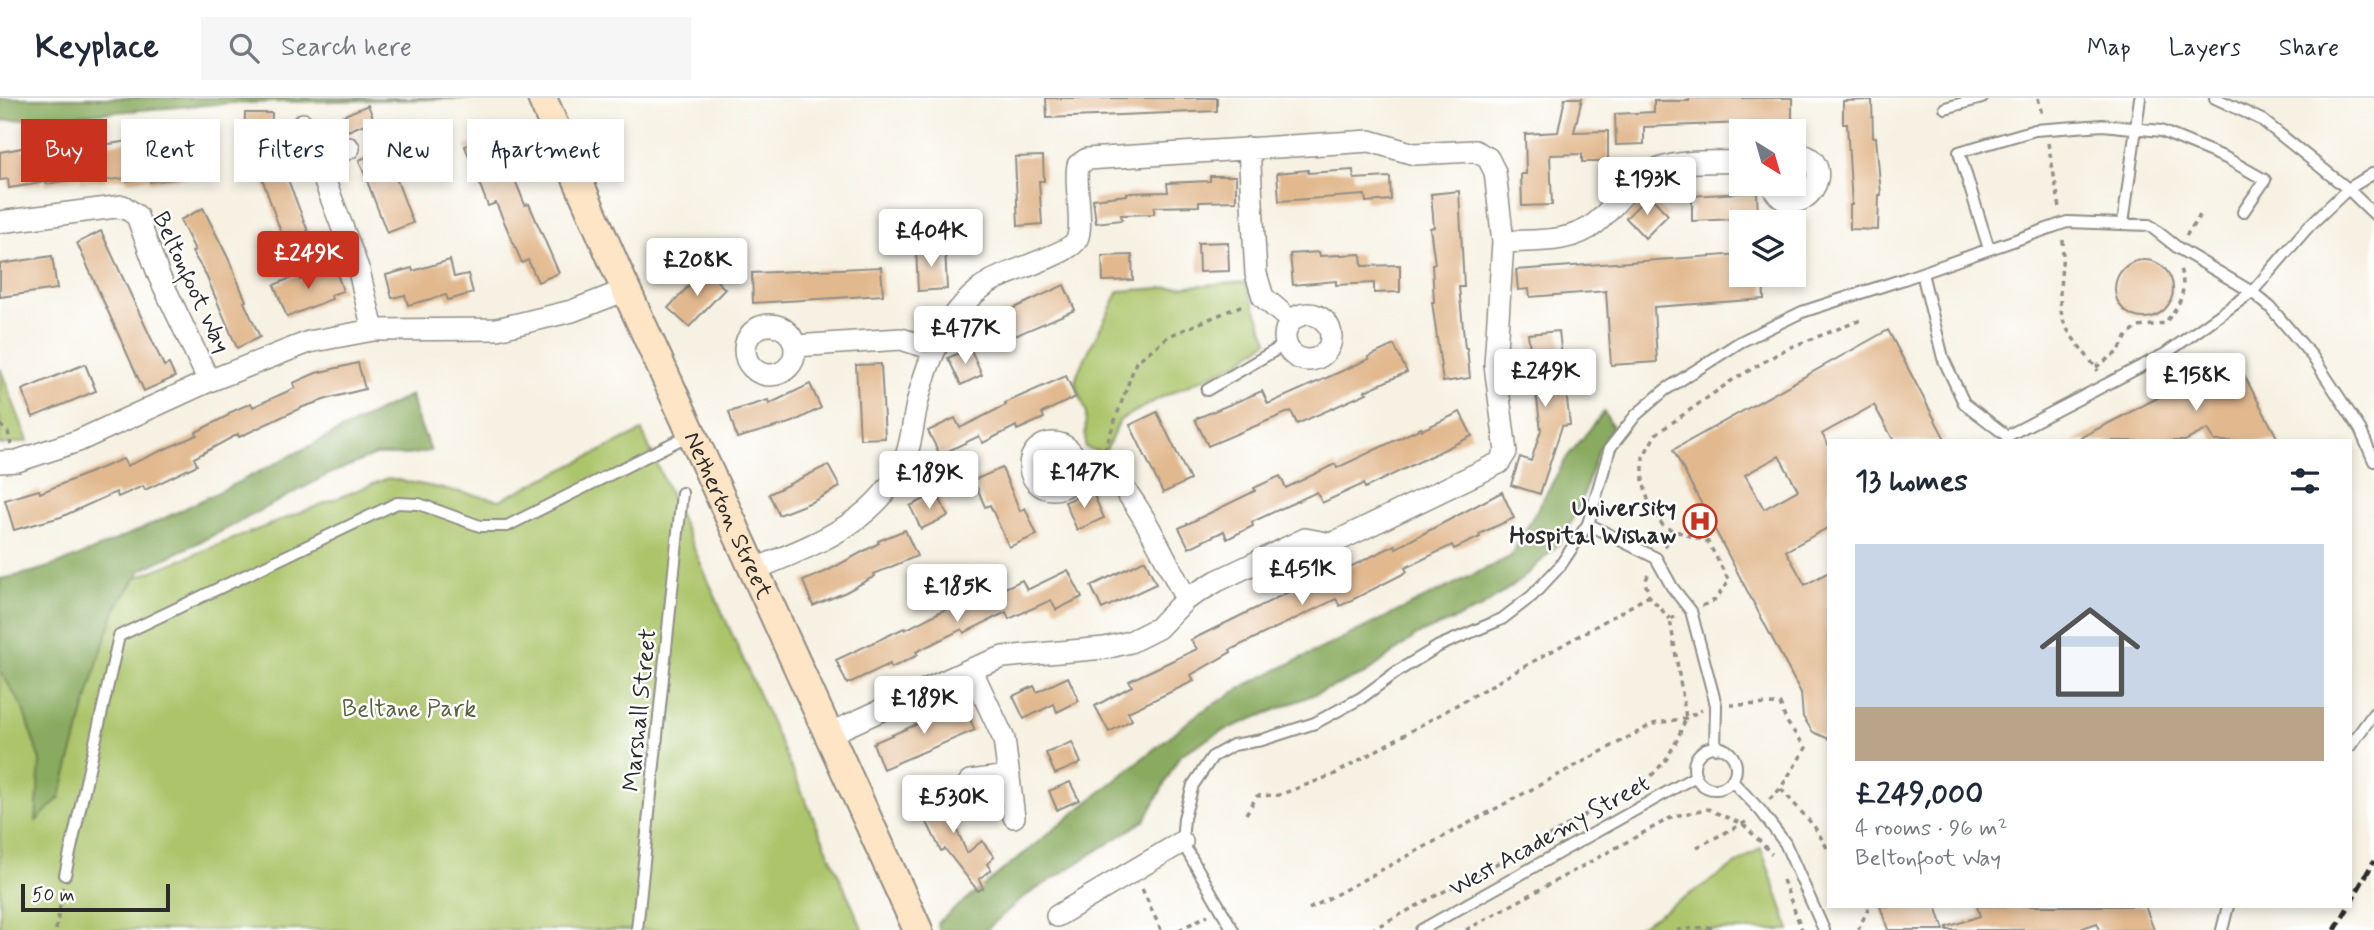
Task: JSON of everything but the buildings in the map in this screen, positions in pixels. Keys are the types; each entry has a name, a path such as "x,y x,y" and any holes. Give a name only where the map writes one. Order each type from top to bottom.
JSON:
{"street":[{"name":"Netherton Street","path":"542,98 827,735 918,930"},
{"path":"754,570 821,542 849,526 891,485 906,455 933,349 958,310 988,283 1074,245 1079,232 1075,178 1077,165 1087,159 1370,141 1414,154 1475,150 1488,158 1495,172 1503,242 1495,365 1506,452 1499,463 1331,544 1305,540 1217,581 1186,599 1157,628 1130,642 1105,648 1003,657 971,668 827,735"},
{"path":"1249,148 1256,274 1264,297 1291,321"},
{"path":"1781,196 1787,200 1803,199 1815,189 1818,173 1806,157"},
{"path":"1503,242 1564,239 1594,225 1634,184 1655,170 1689,162 1729,162"},
{"path":"326,182 359,271 373,330"},
{"name":"Beltonfoot Way","path":"0,222 122,206 137,216 159,276 209,381"},
{"name":"Beltonfoot Way","path":"0,462 16,461 78,441 209,381 309,342 373,330 497,329 572,311 626,290"},
{"path":"1304,314 1319,317 1329,328 1331,343 1323,356 1309,361 1294,356 1286,344 1286,328 1291,321 1304,314"},
{"path":"795,346 901,339 933,349"},
{"path":"1086,469 1113,477 1131,497 1186,599"},
{"path":"971,668 1004,739 1014,817"},
{"path":"970,781 1009,776"},
{"path":"1057,916 1182,842"}],"lane":[{"path":"1945,108 1982,98"},
{"path":"2123,224 2140,98"},
{"path":"2216,98 2262,120 2348,189 2374,214"},
{"path":"1989,249 1959,152 2035,130 2103,125 2161,131 2226,158 2265,180 2243,212"},
{"path":"1922,273 1943,358 1964,403 2007,436 2165,354 2252,292 2309,226 2348,189 2374,173"},
{"path":"1233,930 1182,842 1184,818 1193,785 1212,757 1233,745 1262,740 1315,723 1361,698 1439,646 1502,619 1532,596 1560,566 1588,524 1610,448 1636,415 1665,390 1740,342 1802,312 2063,223 2149,225 2178,248 2252,292 2270,307 2312,355 2360,429 2374,461"},
{"path":"1207,390 1286,344"},
{"path":"65,875 119,636 397,503 419,504 480,526 507,526 692,434"},
{"name":"Marshall Street","path":"637,930 682,493"},
{"path":"1588,524 1656,558 1672,587 1691,611 1716,705 1716,748"},
{"path":"2352,743 2374,713"},
{"path":"1708,749 1723,749 1733,757 1736,771 1732,781 1724,788 1704,786 1696,776 1698,758 1708,749"},
{"name":"West Academy Street","path":"1421,930 1696,776"},
{"path":"1732,781 1760,810 1785,843 1824,930"},
{"path":"2222,930 2228,908"}],"path":[{"path":"2038,98 2063,223 2064,263 2059,298 2065,325 2107,385"},
{"path":"2096,367 2118,352 2126,336 2138,327 2165,323 2181,303 2183,277 2176,258 2178,248 2202,212"},
{"path":"1086,469 1136,362 1169,336 1264,297"},
{"path":"1371,930 1551,835 1652,775 1666,760 1686,718 1670,619 1715,600 1729,581 1708,542 1664,527 1650,508 1643,481 1643,457 1656,433 1731,381 1788,348 1861,320"},
{"path":"1246,814 1257,796 1279,795 1333,775 1649,596"},
{"path":"1309,909 1653,724 1686,718 1716,705 1780,704 1786,722 1806,748 1780,789 1744,825 1697,847"},
{"path":"1780,789 1814,826 1827,848"},
{"path":"1466,930 1674,816 1708,809 1744,825 1774,856"},
{"path":"1779,869 1802,930"},
{"path":"56,930 65,875"},
{"path":"1138,881 1161,930"},
{"path":"1179,930 1221,908"},
{"path":"1858,930 1866,908"},
{"path":"1677,930 1708,927 1718,930"}],"green space":[{"path":"0,98 485,98 232,103 0,121"},
{"path":"1245,282 1268,341 1238,363 1158,399 1120,420 1104,454 1085,447 1086,412 1075,382 1119,291"},
{"path":"0,368 28,441 0,445"},
{"path":"411,395 415,413 431,451 407,455 375,455 327,475 224,530 141,570 116,608 98,661 60,797 36,821 40,761 22,706 0,671 0,579 40,570 116,540 219,492"},
{"path":"1604,412 1613,427 1598,451 1582,500 1561,542 1521,580 1479,609 1417,635 1365,674 1220,732 1180,755 1145,820 1021,899 986,930 939,930 937,923 1199,713 1248,684 1510,557 1567,457"},
{"name":"Beltane Park","path":"642,431 863,930 0,930 0,598 94,594 388,478 500,500"},
{"path":"1761,848 1790,930 1634,930"}],"railway":[{"path":"2352,900 2374,861"},
{"path":"2335,930 2348,908"}],"place":[{"name":"University Hospital Wishaw","path":"1700,521"}]}
